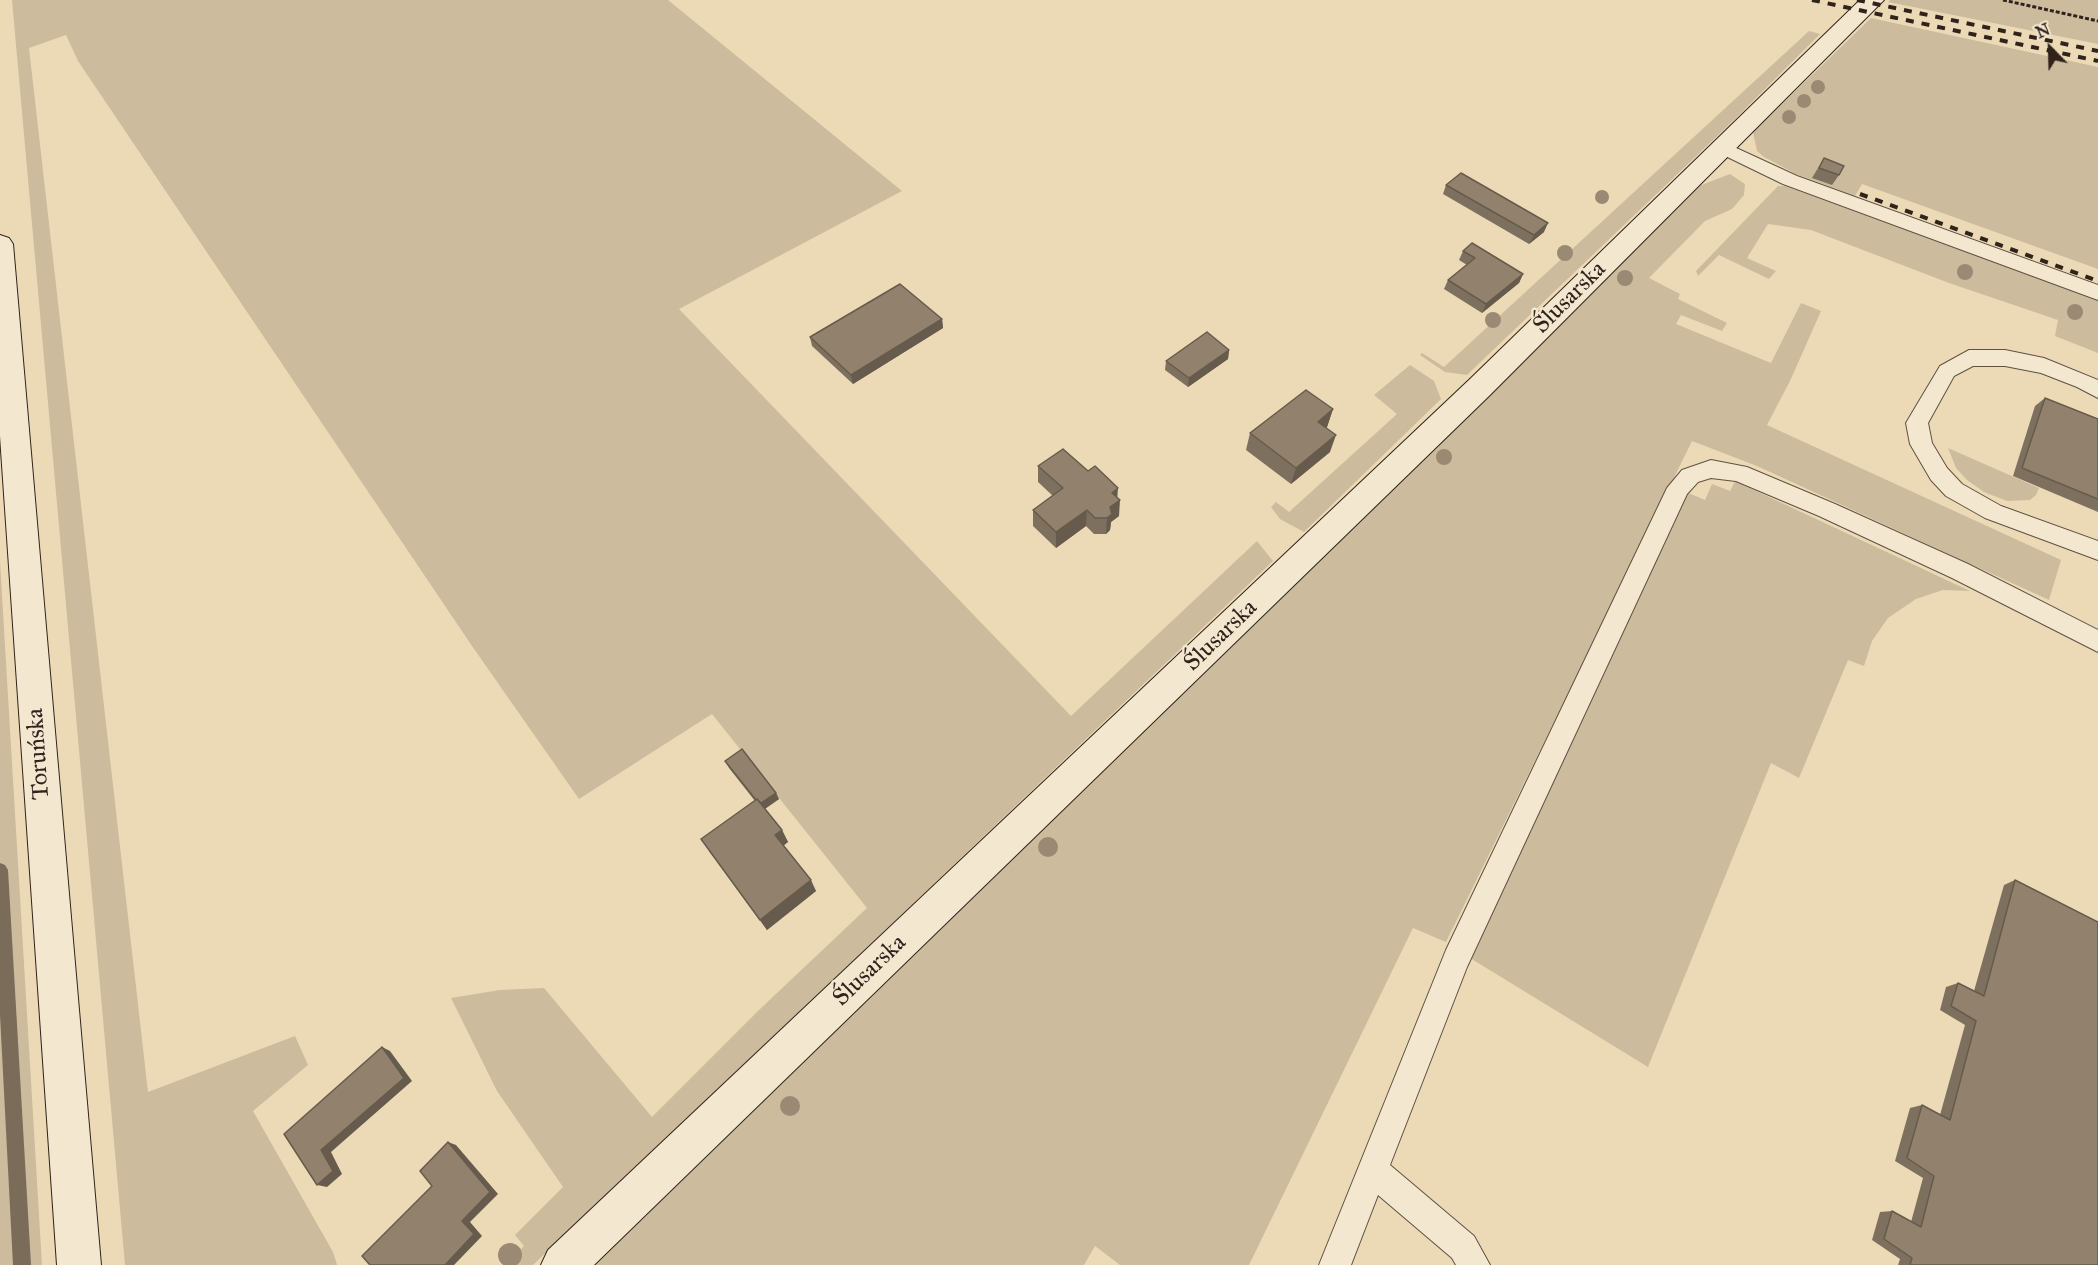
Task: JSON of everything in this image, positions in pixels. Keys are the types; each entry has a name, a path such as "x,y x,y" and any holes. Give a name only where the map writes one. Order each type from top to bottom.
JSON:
{"street":[{"name":"Ślusarska","path":"563,1265 1480,387 1873,0"},
{"name":"Toruńska","path":"0,243 79,1265"}],"lane":[{"path":"1722,147 1790,180 2098,293"},
{"path":"2098,390 2084,381 2044,366 2005,358 1968,358 1947,371 1917,423 1922,444 1939,474 1954,490 1993,512 2098,551"},
{"path":"1335,1265 1456,960 1678,488 1690,476 1711,469 1738,473 1827,510 1960,572 2098,642"},
{"path":"1373,1170 1463,1247 1474,1265"}],"path":[{"path":"2003,0 2098,21"}],"shaded area":[{"path":"12,0 668,0 902,191 679,309 1071,716 1257,541 1273,561 533,1265 505,1265 524,1246 515,1235 563,1187 497,1091 451,998 500,990 544,988 652,1117 759,1010 867,908 712,714 579,799 472,646 78,61 66,35 29,48 148,1092 295,1036 308,1065 253,1111 333,1252 337,1265 125,1265"},
{"path":"1890,0 2098,0 2098,44 1888,2"},
{"path":"1871,18 2098,67 2098,269 1862,184 1855,196 1796,174 1757,151 1753,132"},
{"path":"1809,31 1820,34 1734,120 1467,375 1445,372 1420,355 1422,353 1444,367"},
{"path":"1730,174 1745,184 1744,195 1732,209 1705,221 1649,278 1680,294 1678,299 1727,323 1722,331 1681,315 1676,324 1771,363 1801,303 1821,311 1790,381 1767,425 2061,560 2049,600 1757,466 1692,441 1446,942 1413,928 1249,1265 1120,1265 1095,1246 1084,1265 593,1265 1536,349 1699,186"},
{"path":"1778,186 1785,186 2098,300 2098,353 2055,336 2058,320 1949,283 1811,230 1768,224 1747,258 1776,271 1769,279 1719,255 1698,276 1696,271"},
{"path":"1410,365 1434,381 1441,399 1304,532 1280,519 1271,507 1276,502 1289,512 1397,414 1374,395"},
{"path":"1948,448 2039,488 2036,495 2030,500 2007,501 1984,492 1967,480 1956,468"},
{"path":"1735,481 1970,591 1943,590 1916,599 1888,618 1872,641 1864,666 1848,660 1799,778 1771,763 1648,1067 1470,958 1686,492 1705,500 1712,484 1730,491"},
{"path":"0,562 42,1265 0,1265"}],"building":[{"path":"1824,158 1844,166 1839,175 1819,168"},
{"path":"1461,173 1548,223 1534,235 1446,185"},
{"path":"1472,243 1523,274 1486,304 1448,280 1475,258 1463,251"},
{"path":"900,284 942,319 851,375 810,337"},
{"path":"1207,332 1229,350 1189,378 1166,361"},
{"path":"1306,390 1333,409 1318,422 1336,435 1296,468 1250,433"},
{"path":"2045,398 2098,419 2098,499 2022,468"},
{"path":"1063,449 1088,471 1095,466 1118,488 1112,493 1120,500 1110,507 1112,514 1107,518 1095,518 1087,510 1056,532 1033,510 1063,488 1038,466"},
{"path":"742,749 776,793 761,803 756,800 725,761"},
{"path":"757,799 782,830 775,835 811,880 760,920 701,839"},
{"path":"2015,880 2098,922 2098,1265 1910,1265 1912,1258 1884,1239 1892,1211 1921,1227 1934,1176 1907,1158 1922,1105 1950,1120 1976,1021 1951,1006 1958,983 1984,996"},
{"path":"382,1047 404,1078 321,1150 333,1171 317,1185 284,1134"},
{"path":"448,1142 490,1192 462,1221 474,1234 445,1265 370,1265 362,1256 432,1186 420,1171"}],"waterway":[{"path":"0,870 22,1265"}],"railway":[{"path":"1812,0 2098,61"},
{"path":"1857,0 2098,51"},
{"path":"1860,194 2098,281"}]}
